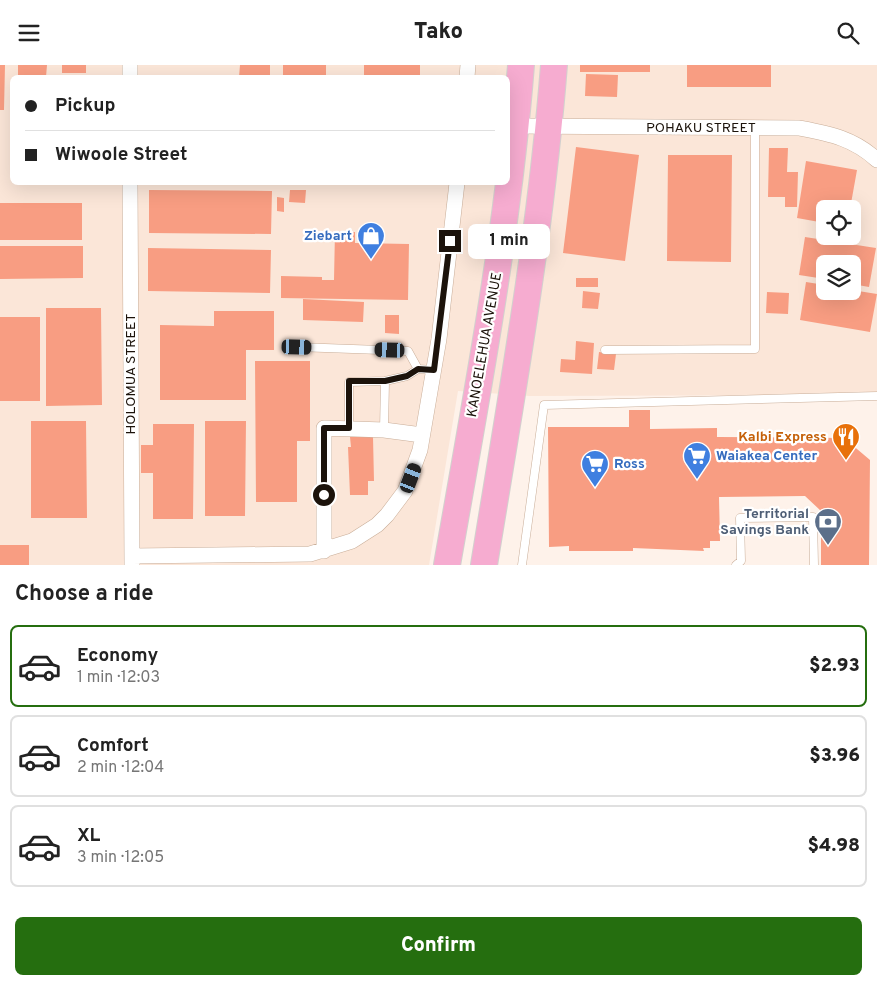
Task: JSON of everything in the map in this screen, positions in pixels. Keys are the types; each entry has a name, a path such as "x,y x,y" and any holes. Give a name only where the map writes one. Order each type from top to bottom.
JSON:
{"highway":[{"name":"KANOELEHUA AVENUE","path":"510,173 521,65"},
{"path":"484,565 533,267 550,126 554,65"},
{"name":"KANOELEHUA AVENUE","path":"447,565 498,266 508,185"}],"street":[{"name":"POHAKU STREET","path":"516,126 799,128 839,136 866,150 877,160"},
{"name":"HOLOMUA STREET","path":"130,185 132,561"},
{"path":"132,561 295,555 324,551 345,544 365,533 377,525 397,503 405,491 417,464 434,370 457,185"},
{"path":"324,551 324,428 384,430 422,435"}],"lane":[{"path":"605,350 755,349 755,128"},
{"path":"297,347 408,351 418,369"},
{"path":"349,428 349,381 385,381 407,376 418,369 434,370"},
{"path":"384,430 385,381"},
{"path":"522,565 544,405 877,397"},
{"path":"736,565 741,561 742,551 740,518 813,517 814,565"}],"shaded area":[{"path":"0,65 877,65 877,395 530,396 458,391 429,565 0,565"}],"building":[{"path":"0,65 5,65 4,110 0,110"},
{"path":"18,65 47,65 46,75 18,75"},
{"path":"62,65 86,65 86,73 62,73"},
{"path":"240,65 270,65 270,75 239,75"},
{"path":"283,65 326,65 326,75 283,75"},
{"path":"364,65 420,65 420,75 364,75"},
{"path":"580,65 650,65 650,72 580,72"},
{"path":"687,65 771,65 771,87 687,87"},
{"path":"586,74 618,75 617,97 585,96"},
{"path":"576,147 639,155 625,261 563,253"},
{"path":"769,148 788,148 787,172 798,172 797,207 785,207 785,197 768,197"},
{"path":"668,155 732,155 731,262 667,261"},
{"path":"806,161 857,170 852,200 816,200 816,221 797,218"},
{"path":"149,190 272,191 271,234 149,233"},
{"path":"290,190 306,190 305,203 289,202"},
{"path":"277,197 284,198 284,212 277,211"},
{"path":"0,203 82,203 82,240 0,240"},
{"name":"Ziebart","path":"335,231 355,232 355,243 409,244 408,300 281,298 281,276 322,277 322,280 334,280"},
{"path":"805,237 816,239 816,245 857,245 876,248 869,287 861,286 861,255 816,255 816,278 799,275"},
{"path":"0,246 83,246 83,278 0,279"},
{"path":"148,248 271,250 270,293 148,291"},
{"path":"576,278 598,278 598,287 576,287"},
{"path":"806,282 816,284 816,300 861,300 861,291 877,294 870,332 800,320"},
{"path":"583,291 600,293 598,309 582,308"},
{"path":"767,292 789,293 788,314 766,313"},
{"path":"303,299 364,302 363,322 303,320"},
{"path":"46,308 101,308 102,405 46,406"},
{"path":"214,311 274,311 274,350 246,350 246,400 160,400 160,325 214,326"},
{"path":"385,315 399,315 399,334 385,333"},
{"path":"0,317 40,317 40,401 0,401"},
{"path":"576,341 594,343 592,374 560,372 561,359 575,360"},
{"path":"599,352 616,354 614,370 597,369"},
{"path":"255,361 310,361 310,441 297,441 297,502 256,502"},
{"path":"629,410 650,410 650,429 717,428 717,437 844,438 870,460 869,565 821,565 821,511 805,496 719,497 720,541 710,541 710,548 703,548 704,551 633,548 633,551 569,551 569,546 549,547 548,427 629,427"},
{"path":"31,421 86,421 87,518 31,518"},
{"path":"205,421 246,421 245,516 205,516"},
{"path":"153,424 194,424 193,519 153,519 153,473 141,473 141,445 153,445"},
{"path":"350,437 373,437 374,481 368,481 368,495 350,495 348,447 351,447"},
{"path":"0,545 29,545 29,565 0,565"}],"place":[{"name":"Ziebart","path":"371,260"},
{"name":"Kalbi Express","path":"846,461"},
{"name":"Waiakea Center","path":"697,480"},
{"name":"Ross","path":"595,488"},
{"name":"Territorial Savings Bank","path":"828,546"}],"route":[{"path":"324,495 324,428 349,428 349,381 385,381 407,376 418,369 434,370 450,241"}]}
